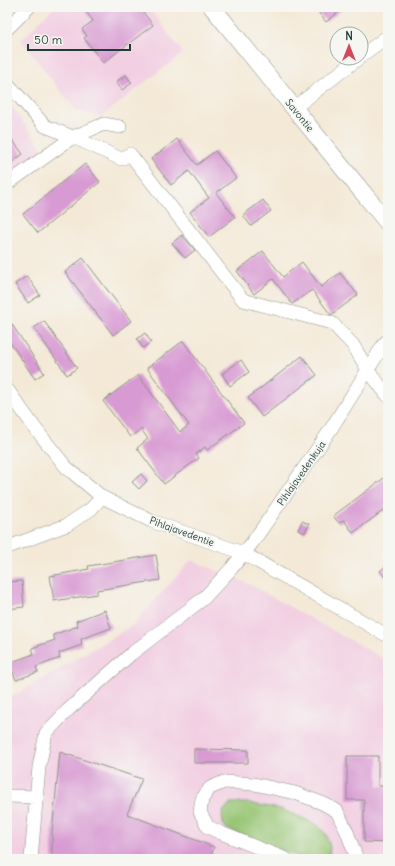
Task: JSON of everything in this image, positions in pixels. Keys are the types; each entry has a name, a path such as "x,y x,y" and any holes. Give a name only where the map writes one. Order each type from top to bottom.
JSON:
{"main road":[{"name":"Savontie","path":"212,7 388,222"}],"street":[{"path":"7,29 29,7"},
{"path":"369,50 388,36"},
{"path":"294,108 348,66"},
{"path":"7,82 46,126 121,159 130,154 243,300 332,323 353,344 368,370 388,396"},
{"path":"7,184 73,137 104,124 120,127"},
{"name":"Pihlajavedenkuja","path":"31,859 39,767 46,734 68,710 131,654 204,598 231,569 252,543 329,432 384,344 388,340"},
{"name":"Pihlajavedentie","path":"7,389 66,467 102,497 151,520 243,553 388,636"},
{"path":"8,546 67,525 91,509 102,497"},
{"path":"286,859 208,827 200,812 202,799 210,788 224,782 254,784 295,794 337,811 348,832 357,859"},
{"path":"7,796 37,797"}],"shaded area":[{"path":"54,7 148,7 183,53 101,117 76,111 21,40"},
{"path":"7,100 48,156 7,187"},
{"path":"191,560 245,582 388,661 388,859 7,859 7,700 133,625"}],"green space":[{"path":"230,803 247,803 281,809 316,824 326,834 330,847 329,859 305,859 227,829 223,824 222,813"}],"building":[{"path":"86,7 139,7 153,25 103,63 84,38 87,36 82,29 93,21 84,9"},
{"path":"314,7 345,7 326,22"},
{"path":"126,75 132,83 122,90 116,82"},
{"path":"7,133 23,154 7,166"},
{"path":"177,139 197,165 215,151 236,178 216,193 235,217 209,237 190,212 209,198 189,171 171,185 151,159"},
{"path":"85,164 100,182 38,233 23,214"},
{"path":"263,200 271,211 251,226 243,215"},
{"path":"182,235 195,250 185,258 172,243"},
{"path":"263,251 283,277 302,262 321,287 340,273 358,295 331,315 312,290 292,304 273,279 254,294 237,271"},
{"path":"83,258 131,321 113,335 65,272"},
{"path":"27,276 40,295 28,303 15,284"},
{"path":"44,321 77,368 67,375 34,328"},
{"path":"11,323 44,373 35,379 7,338 7,326"},
{"path":"145,333 151,342 143,348 137,339"},
{"path":"183,341 244,423 207,450 205,447 196,454 199,458 164,484 137,448 148,439 141,429 130,437 103,401 138,375 180,432 189,425 147,368"},
{"path":"302,356 317,375 262,417 248,398"},
{"path":"241,360 249,372 230,386 222,374"},
{"path":"141,474 147,481 139,489 132,482"},
{"path":"388,475 388,507 353,533 344,520 339,523 333,516"},
{"path":"302,521 309,524 305,533 298,530"},
{"path":"156,555 160,580 97,590 97,594 54,601 50,576 89,569 88,566"},
{"path":"388,564 388,581 380,571"},
{"path":"22,581 24,607 7,609 7,582"},
{"path":"105,610 111,628 81,639 82,645 59,653 60,658 36,667 38,672 16,680 9,663 34,654 32,648 55,640 53,635 78,626 76,621"},
{"path":"194,749 248,750 248,763 194,763"},
{"path":"60,752 142,779 127,814 214,847 210,859 52,859 52,832"},
{"path":"347,756 378,756 378,786 388,786 388,843 364,842 364,800 347,800"}]}
